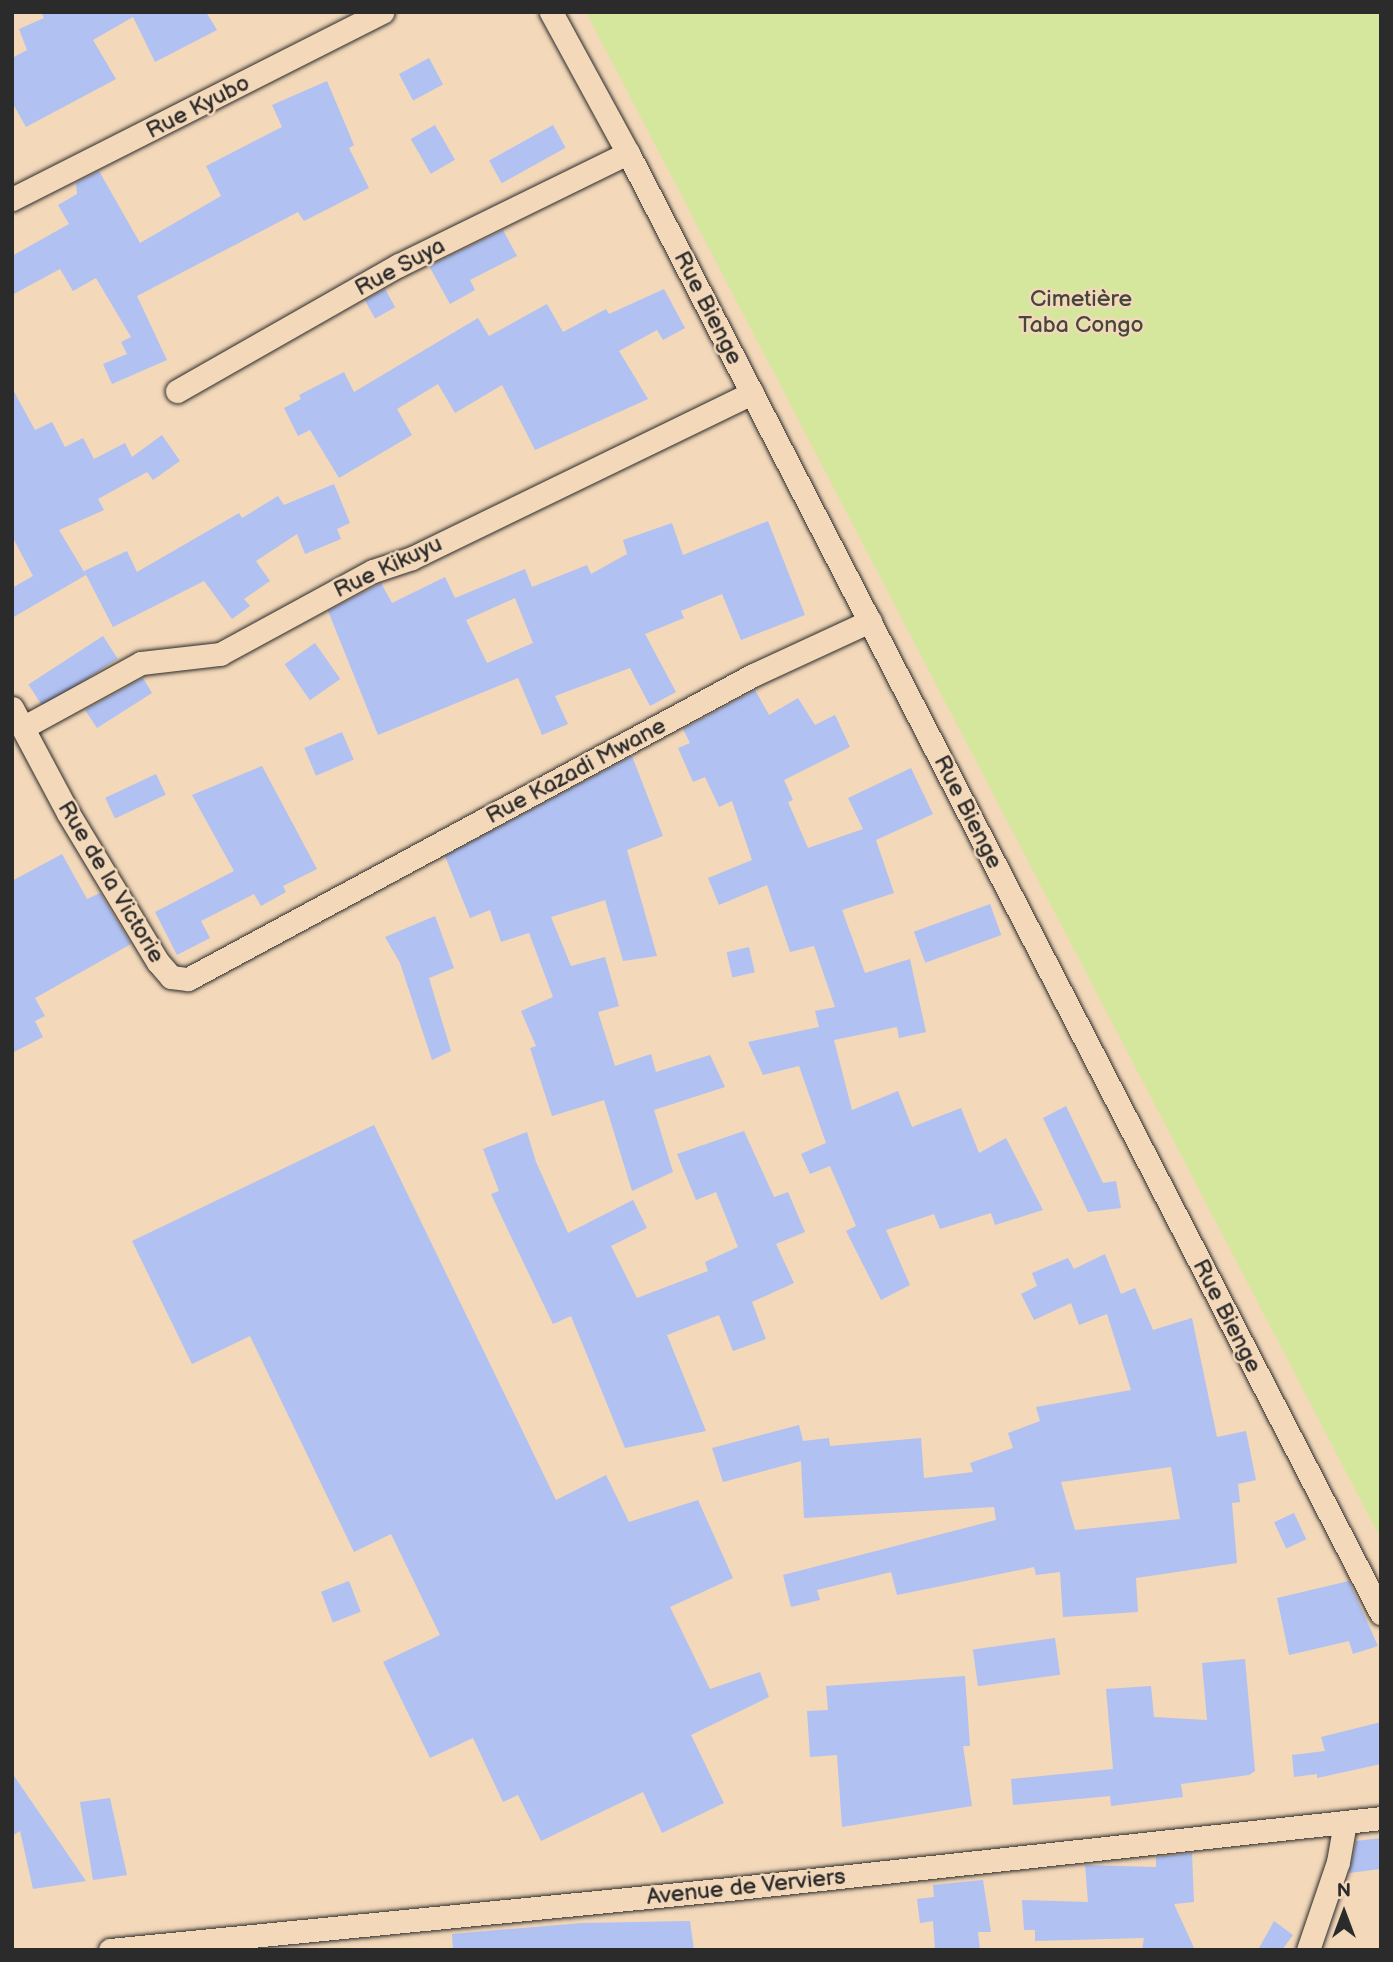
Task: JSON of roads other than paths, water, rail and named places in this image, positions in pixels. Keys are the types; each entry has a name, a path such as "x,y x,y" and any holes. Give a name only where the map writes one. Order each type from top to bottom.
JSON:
{"street":[{"name":"Rue Kyubo","path":"12,199 383,12"},
{"name":"Rue Bienge","path":"551,12 628,153 1381,1613"},
{"name":"Rue Suya","path":"177,391 399,265 628,153"},
{"name":"Rue Kikuyu","path":"24,727 141,663 220,654 373,571 412,558 752,393"},
{"name":"Rue Kazadi Mwane","path":"286,927 752,675 870,621"},
{"name":"Rue de la Victorie","path":"12,708 114,892 171,977 188,979 286,927"},
{"name":"Avenue de Verviers","path":"110,1950 1381,1818"},
{"path":"1308,1950 1338,1862 1345,1823"}],"park label":[{"name":"Cimetière Taba Congo","path":"1081,312"}]}
